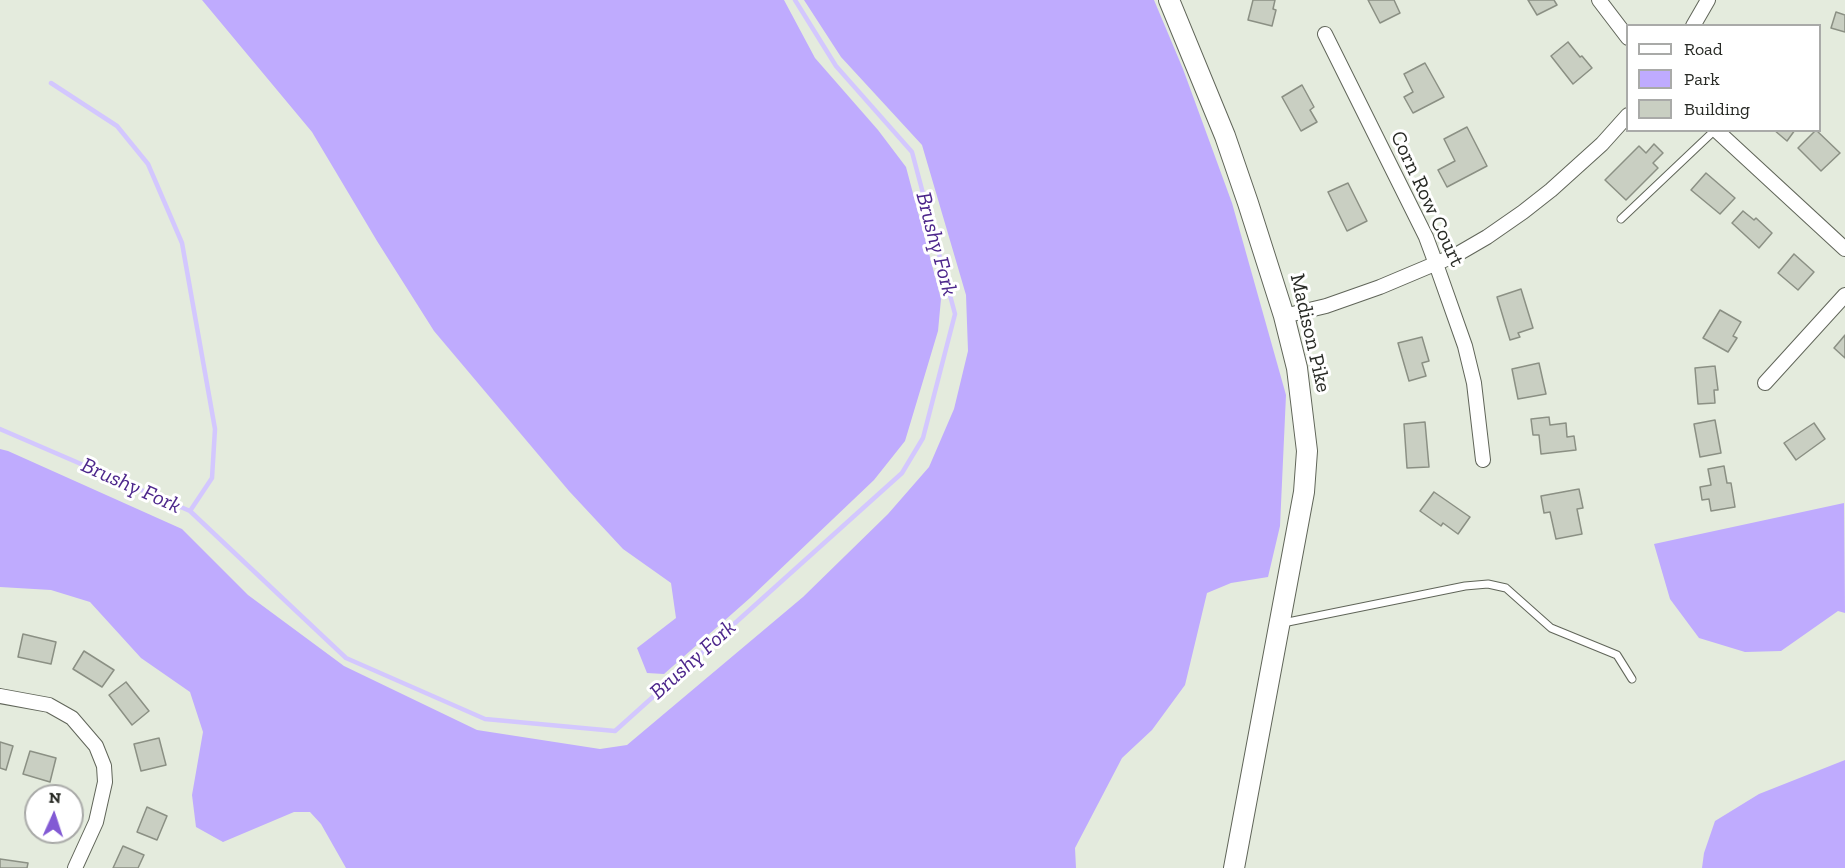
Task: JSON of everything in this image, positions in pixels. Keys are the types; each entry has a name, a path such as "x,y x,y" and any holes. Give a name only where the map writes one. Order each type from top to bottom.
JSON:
{"street":[{"name":"Madison Pike","path":"1169,0 1225,136 1263,246 1297,368 1307,451 1304,492 1234,868"},
{"path":"1599,0 1626,35"},
{"path":"1694,24 1708,0"},
{"name":"Corn Row Court","path":"1325,34 1426,237 1465,346 1474,383 1483,460"},
{"path":"1284,316 1326,306 1436,264 1477,243 1523,212 1551,189 1602,144 1626,117"},
{"path":"1718,132 1845,249"},
{"path":"1765,383 1845,295"},
{"path":"0,696 48,705 72,718 96,746 104,766 105,782 96,822 75,868"}],"lane":[{"path":"1621,219 1714,132"},
{"path":"1280,624 1465,586 1488,584 1506,588 1551,628 1617,655 1632,679"}],"green space":[{"path":"202,0 784,0 815,58 878,130 906,167 941,299 938,331 905,441 874,480 750,598 664,674 647,673 637,648 676,618 671,583 623,549 569,491 434,331 312,132"},
{"path":"804,0 1154,0 1183,69 1232,203 1286,395 1280,526 1268,577 1231,583 1207,593 1185,685 1152,730 1122,758 1075,848 1076,868 346,868 321,824 310,812 294,812 223,842 196,827 192,795 203,732 190,692 141,658 90,602 51,590 0,587 0,449 182,529 248,595 344,666 477,730 600,749 627,745 803,597 888,514 929,467 954,409 968,351 966,295 922,145 841,57"},
{"path":"1844,503 1845,613 1838,611 1781,651 1745,652 1699,638 1670,599 1654,544"},
{"path":"1845,760 1845,868 1702,868 1704,853 1715,821 1759,794"}],"building":[{"path":"1253,0 1275,0 1273,9 1276,10 1272,26 1248,20"},
{"path":"1368,0 1394,0 1400,13 1380,23"},
{"path":"1528,0 1554,0 1557,5 1537,15"},
{"path":"1836,12 1845,15 1845,32 1831,28"},
{"path":"1568,42 1592,68 1573,84 1551,56"},
{"path":"1425,63 1444,97 1413,113 1404,97 1413,92 1404,74"},
{"path":"1302,85 1314,107 1310,110 1317,122 1301,131 1282,97"},
{"path":"1467,127 1487,166 1447,187 1438,170 1455,161 1444,139"},
{"path":"1776,132 1794,132 1787,141"},
{"path":"1814,132 1818,132 1840,153 1821,171 1798,148"},
{"path":"1654,144 1663,153 1653,163 1658,168 1626,200 1605,180 1639,146 1646,153"},
{"path":"1706,173 1735,198 1720,214 1691,190"},
{"path":"1348,183 1367,221 1347,231 1328,192"},
{"path":"1743,211 1754,220 1756,218 1772,233 1759,248 1732,223"},
{"path":"1794,254 1814,272 1798,290 1778,273"},
{"path":"1521,289 1533,328 1518,333 1520,337 1510,340 1497,297"},
{"path":"1720,310 1741,322 1733,336 1737,338 1728,352 1703,338"},
{"path":"1845,335 1845,358 1834,348"},
{"path":"1422,337 1429,361 1422,363 1426,376 1409,381 1398,343"},
{"path":"1539,363 1546,394 1518,399 1512,369"},
{"path":"1715,366 1718,390 1714,390 1715,403 1698,404 1695,368"},
{"path":"1549,417 1550,425 1566,423 1567,437 1574,436 1576,450 1541,454 1539,435 1533,435 1531,419"},
{"path":"1715,420 1721,453 1700,457 1694,424"},
{"path":"1425,422 1429,467 1407,468 1404,424"},
{"path":"1814,423 1825,439 1796,460 1784,443"},
{"path":"1724,466 1727,483 1731,483 1735,507 1711,511 1709,499 1702,500 1700,487 1711,485 1708,469"},
{"path":"1579,489 1583,508 1577,509 1582,534 1556,539 1550,512 1544,513 1541,496"},
{"path":"1434,492 1470,517 1458,534 1443,523 1441,526 1420,511"},
{"path":"23,634 56,642 51,664 18,657"},
{"path":"84,651 114,670 102,687 73,669"},
{"path":"126,682 149,711 132,725 109,695"},
{"path":"159,738 166,765 141,771 134,744"},
{"path":"0,742 13,746 6,770 0,768"},
{"path":"30,751 56,758 50,782 23,774"},
{"path":"147,807 167,816 157,840 137,832"},
{"path":"123,846 144,855 138,868 113,868"},
{"path":"0,859 28,863 27,868 0,868"}],"waterway":[{"name":"Brushy Fork","path":"0,429 190,511 346,658 485,719 615,731 902,473 923,438 955,314 912,152 836,66 795,0"},
{"path":"51,83 117,126 148,164 182,243 215,429 212,478 190,511"}]}
